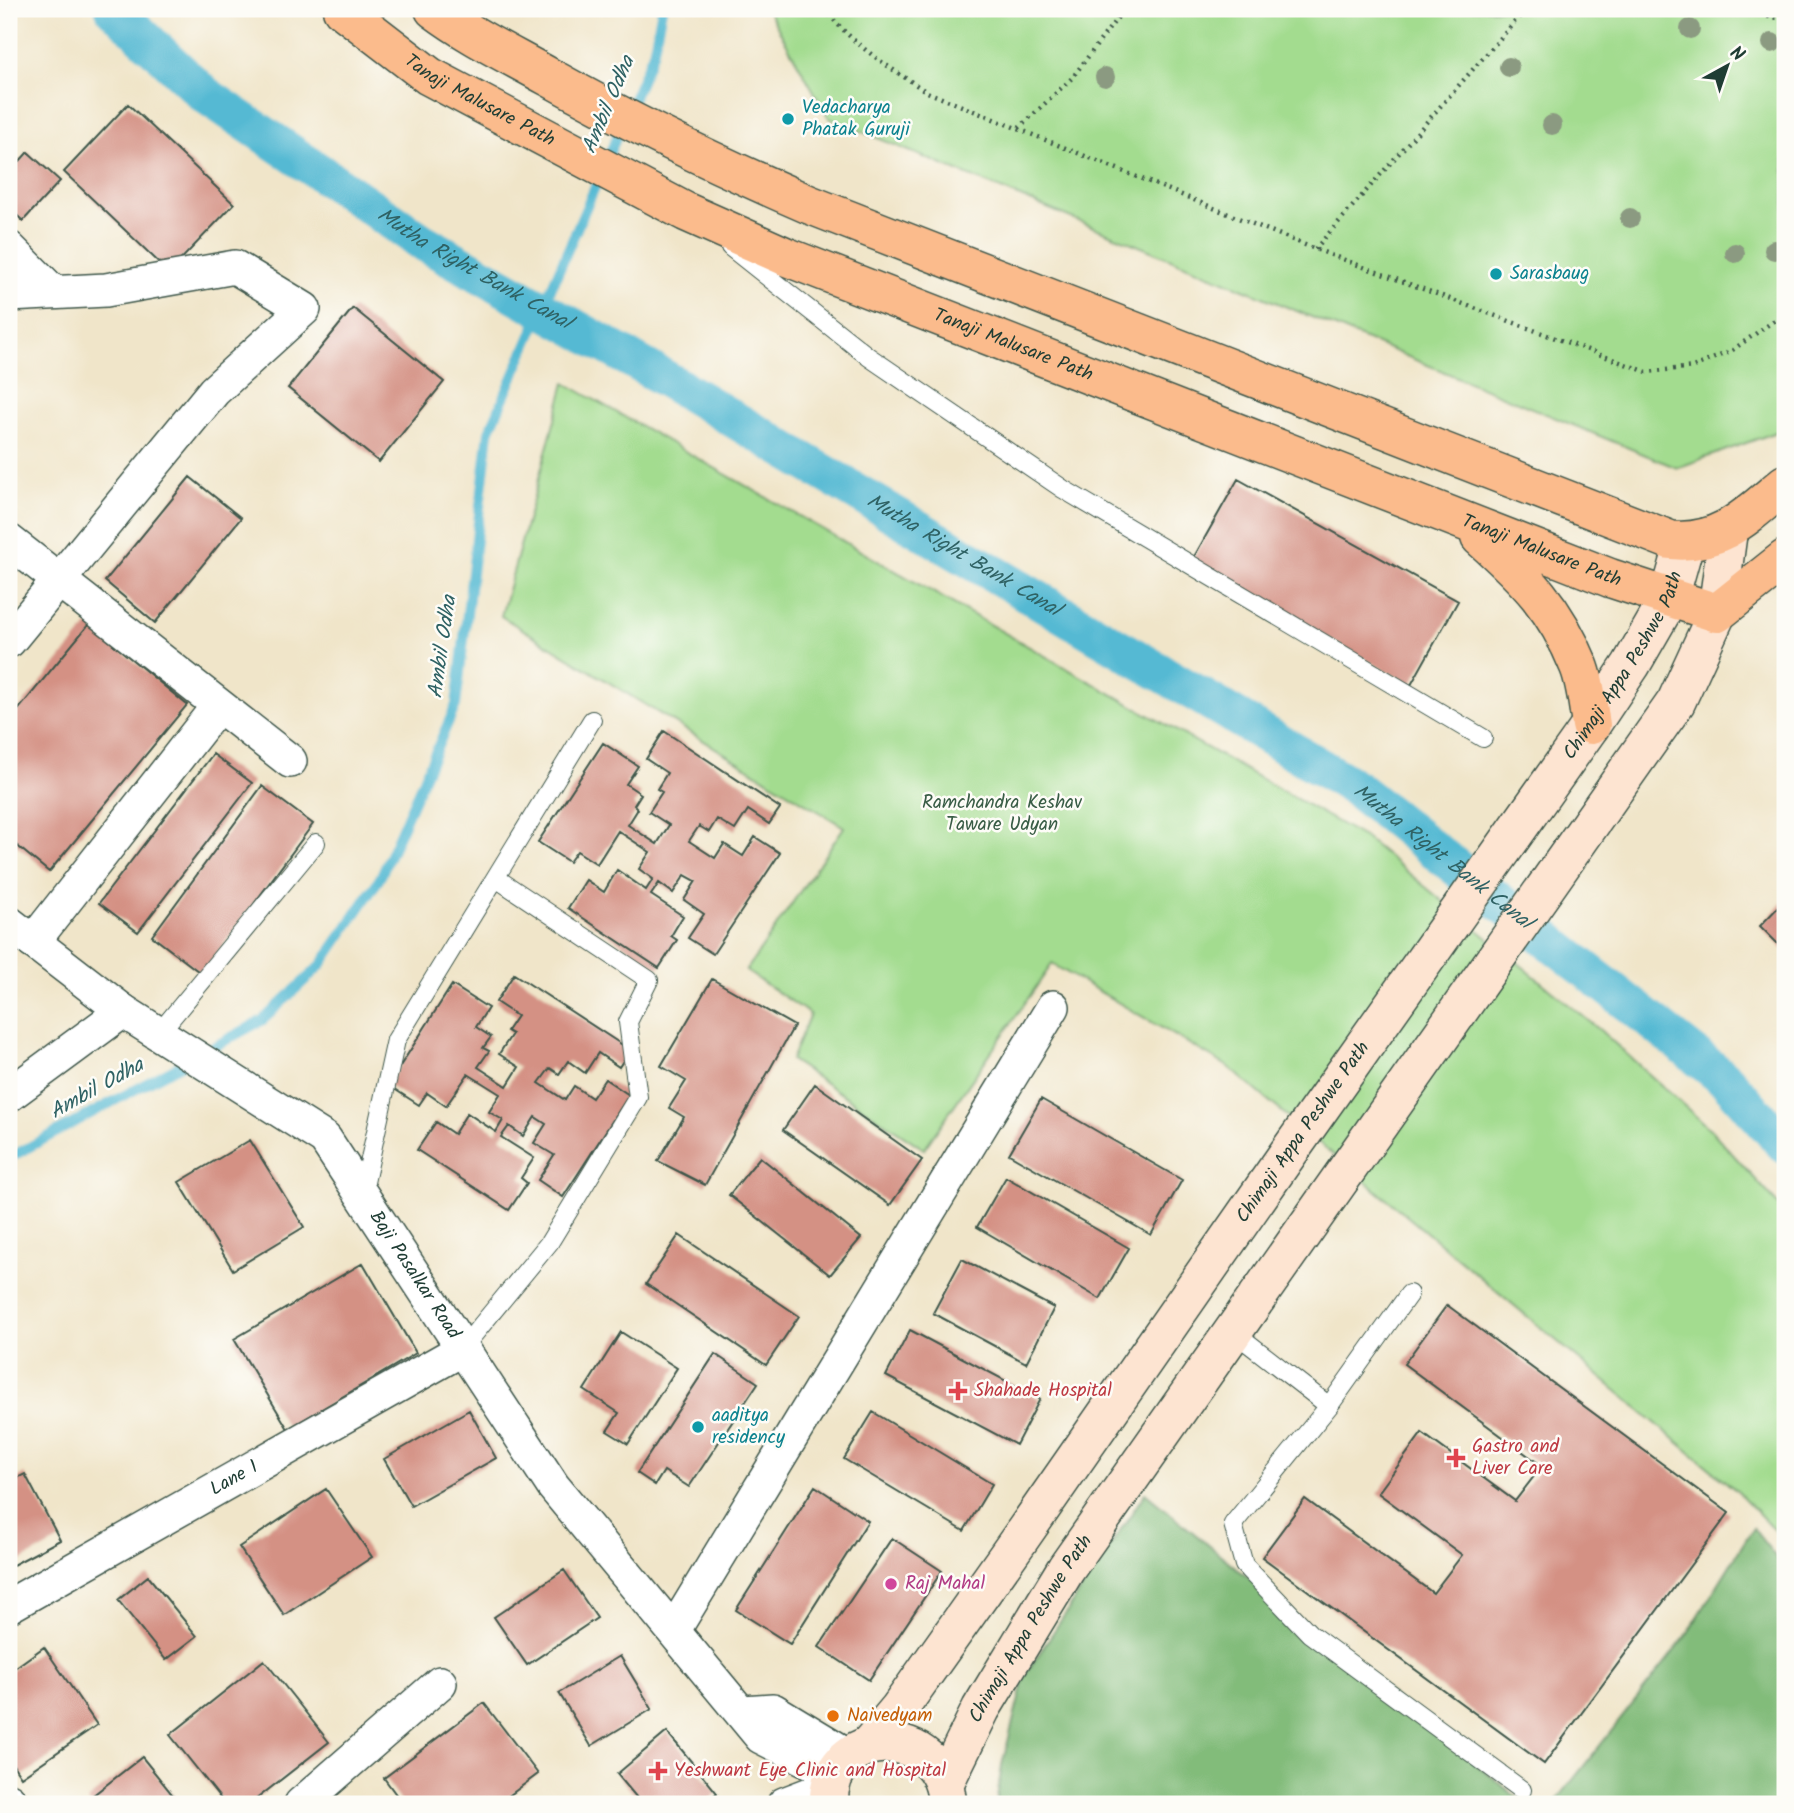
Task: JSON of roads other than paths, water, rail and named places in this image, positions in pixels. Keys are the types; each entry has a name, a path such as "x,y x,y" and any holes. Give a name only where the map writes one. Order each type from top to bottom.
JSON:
{"main road":[{"name":"Tanaji Malusare Path","path":"342,9 429,76 557,146 672,204 787,257 1461,520 1669,599 1717,613"},
{"path":"434,9 460,29 584,96 685,148 808,204 1670,540 1685,542 1728,531 1785,484"},
{"path":"1461,520 1526,578 1558,619 1579,666 1582,738"},
{"name":"Chimaji Appa Peshwe Path","path":"945,1794 981,1709 1066,1569 1235,1333 1676,702 1717,613 1728,531"},
{"name":"Chimaji Appa Peshwe Path","path":"842,1773 900,1709 1582,738 1631,665 1669,599 1685,542"},
{"name":"Chimaji Appa Peshwe Path","path":"1717,613 1785,559"},
{"path":"842,1773 892,1742 914,1749 933,1763 945,1794"}],"street":[{"path":"9,248 53,292"},
{"path":"9,296 106,290 235,267 304,309 214,391 9,641"},
{"path":"9,541 290,761"},
{"path":"21,933 218,706"},
{"name":"Baji Pasalkar Road","path":"21,933 122,1011 325,1139 461,1350 553,1486 761,1737 842,1773"},
{"path":"674,1630 1053,1007"},
{"path":"9,1095 122,1011"},
{"name":"Lane 1","path":"9,1606 461,1350"},
{"path":"301,1804 440,1683"},
{"path":"783,1804 842,1773"}],"lane":[{"path":"672,204 869,357 1063,489 1483,738"},
{"path":"362,1196 396,1040 592,720"},
{"path":"159,1033 316,843"},
{"path":"461,1350 549,1243 638,1097 628,1022 649,980 496,878"},
{"path":"1409,1294 1329,1406 1233,1524 1244,1565 1310,1634 1522,1790"},
{"path":"1235,1333 1329,1406"}],"waterway":[{"name":"Mutha Right Bank Canal","path":"114,9 204,94 421,241 659,375 1354,787 1726,1080 1785,1145"},
{"name":"Ambil Odha","path":"9,1158 263,1020 321,965 380,878 456,705 489,432 653,53 662,9"}],"place":[{"name":"Vedacharya Phatak Guruji","path":"788,119"},
{"name":"Sarasbaug","path":"1496,274"},
{"name":"Shahade Hospital","path":"958,1391"},
{"name":"aaditya residency","path":"698,1427"},
{"name":"Gastro and Liver Care","path":"1456,1458"},
{"name":"Raj Mahal","path":"891,1584"},
{"name":"Naivedyam","path":"833,1716"},
{"name":"Yeshwant Eye Clinic and Hospital","path":"658,1771"}],"park label":[{"name":"Ramchandra Keshav Taware Udyan","path":"1002,814"}]}
